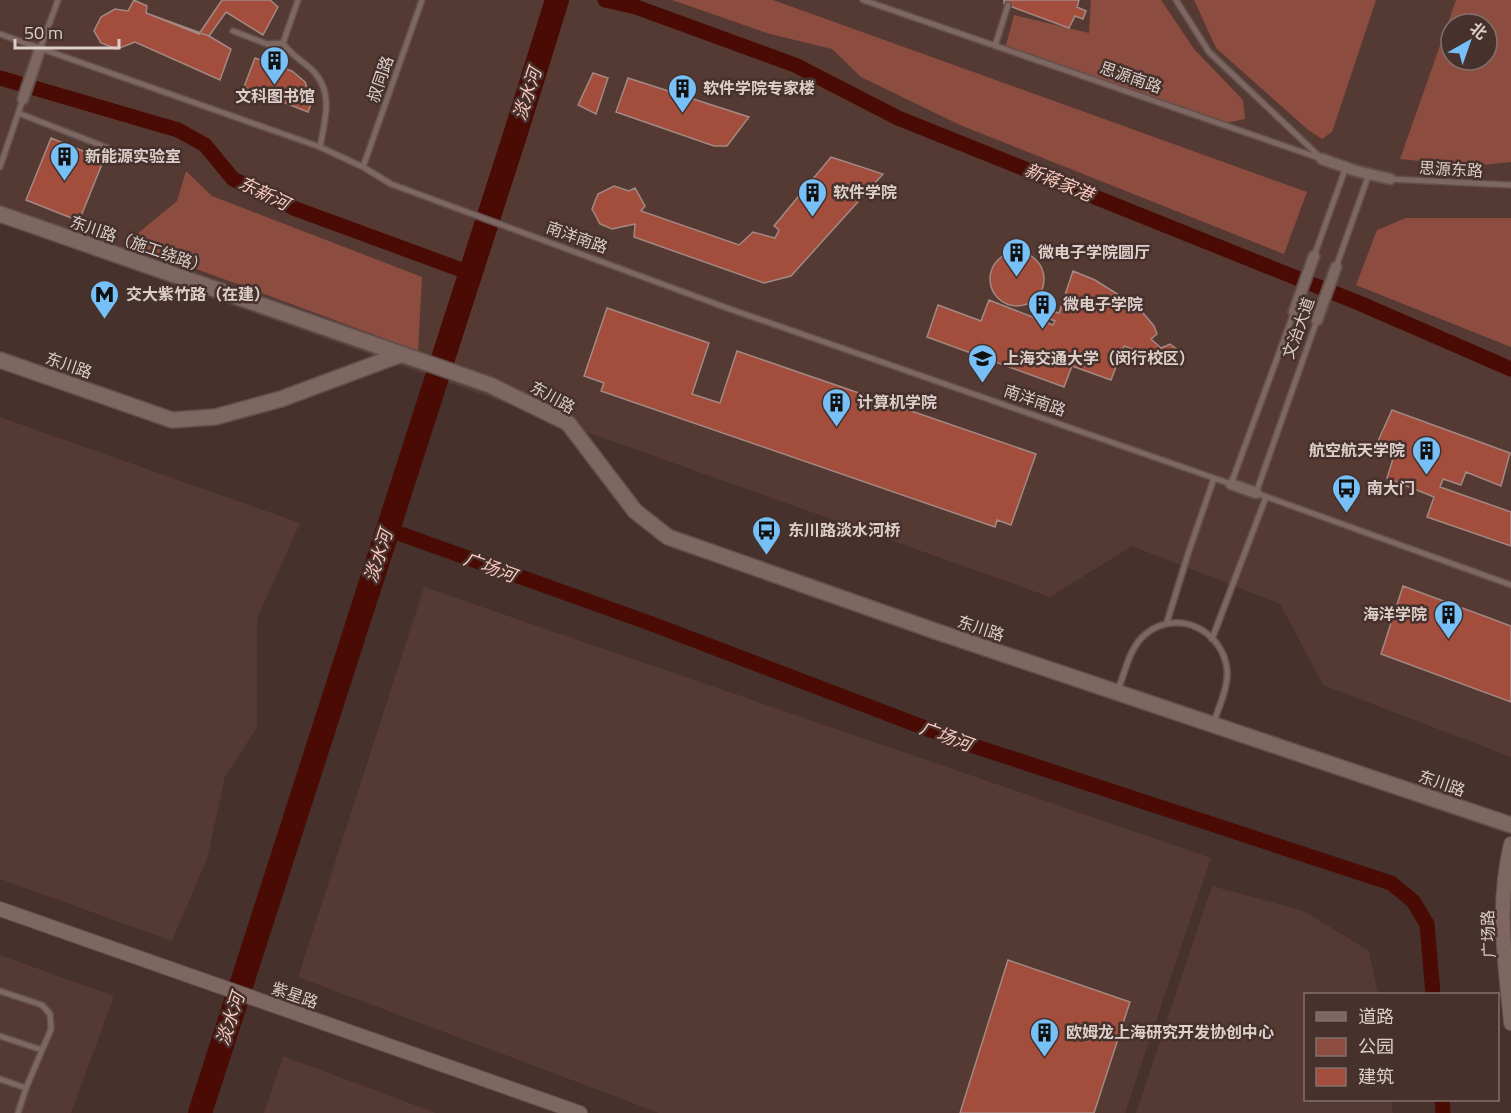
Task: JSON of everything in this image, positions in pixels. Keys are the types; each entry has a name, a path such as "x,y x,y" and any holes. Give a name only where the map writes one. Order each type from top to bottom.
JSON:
{"main road":[{"name":"东川路（施工绕路）","path":"0,214 490,385"},
{"name":"东川路","path":"0,360 172,420 215,417 281,399 402,354"},
{"name":"东川路","path":"490,385 568,423 635,512 668,537 935,631 1511,825"}],"street":[{"path":"23,99 40,49"},
{"name":"思源南路","path":"1322,159 1390,179"},
{"name":"文治大道","path":"1294,312 1314,256"},
{"name":"文治大道","path":"1317,320 1336,267"},
{"name":"南洋南路","path":"1231,484 1261,495"},
{"name":"广场路","path":"1511,844 1504,875 1502,931 1511,1023"},
{"name":"紫星路","path":"0,909 580,1113"}],"lane":[{"path":"40,49 58,0"},
{"path":"298,0 283,43 287,51 311,69 321,80 327,95 327,114 320,147"},
{"name":"叔同路","path":"363,167 422,0"},
{"name":"思源南路","path":"866,0 1322,159"},
{"path":"1176,0 1209,52 1322,159"},
{"path":"995,46 1008,5"},
{"path":"233,31 267,44 283,43"},
{"path":"0,34 320,147 363,167"},
{"path":"0,167 23,99"},
{"path":"18,113 139,160"},
{"name":"南洋南路","path":"363,167 391,184 516,231 1231,484"},
{"name":"文治大道","path":"1314,256 1346,167"},
{"name":"文治大道","path":"1336,267 1369,174"},
{"name":"思源东路","path":"1390,179 1511,185"},
{"name":"文治大道","path":"1231,484 1294,312"},
{"name":"文治大道","path":"1212,639 1317,320"},
{"path":"1167,622 1214,478"},
{"name":"南洋南路","path":"1261,495 1511,585"},
{"path":"1118,692 1131,655 1146,633 1167,622 1185,622 1202,629 1218,645 1227,668 1225,688 1213,724"},
{"path":"0,991 42,1005 50,1014 51,1029 18,1113"},
{"path":"0,1036 42,1050"},
{"path":"0,1079 26,1088"}],"shaded area":[{"name":"上海交通大学（闵行校区）","path":"0,0 1511,0 1511,757 1323,685 1280,604 1132,546 1050,597 0,223"},
{"path":"0,417 300,523 257,619 257,727 225,777 207,859 172,941 0,879"},
{"path":"424,587 1211,858 1125,1113 659,1113 298,977"},
{"path":"1212,886 1304,911 1369,951 1378,993 1304,993 1304,1101 1391,1101 1393,1113 1136,1113"},
{"path":"0,955 114,996 71,1113 0,1113"},
{"path":"283,1056 436,1113 264,1113"}],"green space":[{"path":"672,0 773,0 1307,192 1284,254 960,125 861,77 832,49 770,34"},
{"path":"1091,0 1161,0 1194,49 1243,100 1245,119 1221,124 1005,49 1014,15 1089,33"},
{"path":"1194,0 1376,0 1332,132 1322,139 1307,129 1216,48"},
{"path":"1456,0 1511,0 1511,162 1471,166 1400,159 1439,48 1439,72 1499,72 1499,12 1452,12"},
{"path":"186,171 212,196 422,277 418,351 126,243 177,201"},
{"path":"1406,218 1511,218 1511,347 1356,285 1377,230"}],"building":[{"path":"134,0 147,6 146,13 199,34 222,0 270,0 278,7 263,35 226,12 209,36 231,49 220,80 135,42 117,49 101,43 94,31 101,17 115,9 128,11"},
{"path":"134,0 147,6 146,13 209,36 231,49 220,80 135,42 117,49 101,43 94,31 101,17 115,9 128,11"},
{"path":"1004,0 1079,0 1077,7 1086,11 1083,19 1075,16 1069,28 1004,4"},
{"name":"文科图书馆","path":"255,58 292,71 305,82 312,101 308,112 244,87"},
{"path":"593,73 608,78 596,114 578,105"},
{"name":"软件学院专家楼","path":"628,78 749,117 727,146 714,146 616,112"},
{"name":"新能源实验室","path":"51,138 98,157 102,164 79,221 26,200"},
{"name":"软件学院","path":"831,157 883,174 791,276 764,283 634,237 635,224 612,229 600,224 592,209 598,194 614,186 629,191 635,188 645,206 641,211 739,245 753,232 775,238 779,230 774,226"},
{"name":"微电子学院圆厅","path":"1012,252 1022,252 1032,256 1040,264 1044,279 1040,294 1032,302 1022,306 1012,306 1002,302 994,294 990,284 990,274 994,264 1002,256"},
{"name":"微电子学院","path":"1073,271 1095,280 1138,307 1154,326 1157,334 1151,339 1161,348 1170,344 1179,351 1174,362 1164,362 1158,353 1152,351 1151,356 1124,346 1111,380 1072,366 1064,387 927,337 938,305 981,321 989,300 1053,325 1055,321 1040,315 1042,308 1059,313"},
{"name":"计算机学院","path":"607,308 709,343 692,394 720,403 737,351 1036,454 1011,525 997,520 995,527 601,391 604,383 584,376"},
{"name":"航空航天学院","path":"1392,410 1510,453 1501,486 1466,472 1461,485 1443,479 1440,487 1511,512 1511,546 1427,517 1434,497 1387,478 1396,449 1378,441"},
{"name":"海洋学院","path":"1403,586 1511,626 1511,702 1381,654"},
{"name":"欧姆龙上海研究开发协创中心","path":"1008,960 1130,1002 1094,1113 960,1113"}],"waterway":[{"name":"淡水河","path":"200,1113 557,0"},
{"name":"新蒋家港","path":"605,0 636,7 795,65 898,118 1359,303 1511,369"},
{"name":"东新河","path":"0,78 178,130 205,145 233,179 296,209 470,273"},
{"name":"广场河","path":"387,529 652,624 962,742 1391,883 1413,901 1427,924 1433,993"},
{"name":"广场河","path":"1442,1101 1443,1113"}],"place":[{"name":"文科图书馆","path":"275,86"},
{"name":"软件学院专家楼","path":"682,114"},
{"name":"新能源实验室","path":"64,182"},
{"name":"软件学院","path":"812,218"},
{"name":"微电子学院圆厅","path":"1017,278"},
{"name":"交大紫竹路（在建）","path":"105,320"},
{"name":"微电子学院","path":"1042,330"},
{"name":"上海交通大学（闵行校区）","path":"982,384"},
{"name":"计算机学院","path":"836,428"},
{"name":"航空航天学院","path":"1426,476"},
{"name":"南大门","path":"1346,514"},
{"name":"东川路淡水河桥","path":"767,556"},
{"name":"海洋学院","path":"1448,640"},
{"name":"欧姆龙上海研究开发协创中心","path":"1045,1058"}]}
